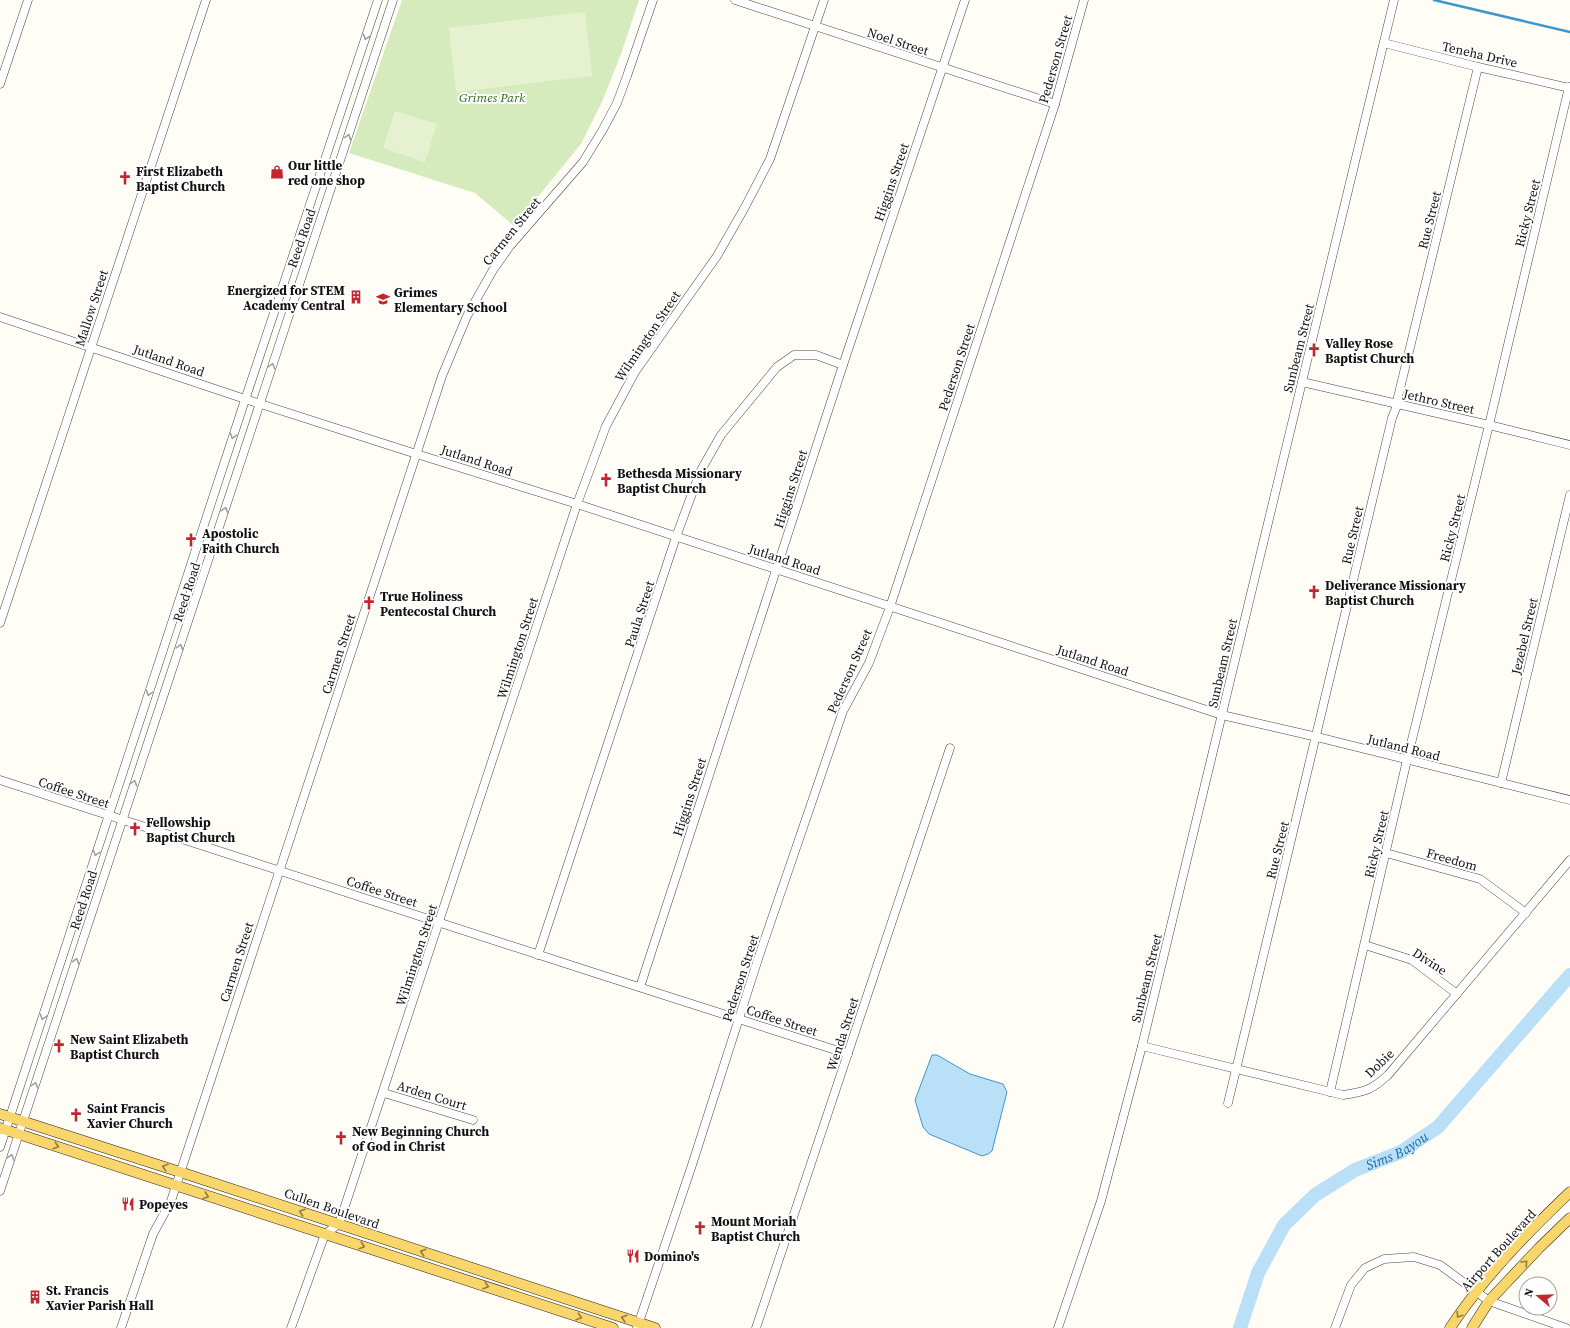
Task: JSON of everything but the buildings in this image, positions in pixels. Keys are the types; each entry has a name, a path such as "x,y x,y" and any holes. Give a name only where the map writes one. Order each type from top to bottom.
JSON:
{"main road":[{"name":"Cullen Boulevard","path":"5,1116 540,1290 638,1325 655,1328"},
{"name":"Cullen Boulevard","path":"3,1129 614,1328"},
{"name":"Airport Boulevard","path":"1450,1328 1476,1292 1525,1236 1570,1192"},
{"path":"1472,1328 1488,1301 1570,1218"},
{"path":"445,1273 448,1260"},
{"path":"540,1290 544,1305"}],"street":[{"path":"0,84 28,0"},
{"name":"Mallow Street","path":"0,623 206,0"},
{"name":"Reed Road","path":"0,1147 5,1116 50,995 245,399 378,0"},
{"name":"Reed Road","path":"0,1191 393,0"},
{"name":"Carmen Street","path":"121,1328 153,1234 171,1201 442,376 467,316 493,270 510,246 578,168 602,131 625,83 653,0"},
{"name":"Noel Street","path":"735,0 1055,104"},
{"name":"Wilmington Street","path":"339,1224 384,1093 577,504 606,426 635,372 717,256 745,208 770,159 824,0"},
{"name":"Higgins Street","path":"640,987 843,365 965,0"},
{"name":"Pederson Street","path":"638,1325 740,1019 759,956 843,711 869,663 890,606 1055,104 1084,0"},
{"name":"Sunbeam Street","path":"1058,1328 1101,1201 1142,1046 1394,0"},
{"path":"372,20 384,25"},
{"name":"Teneha Drive","path":"1384,43 1478,67 1570,87"},
{"name":"Rue Street","path":"1228,1102 1237,1070 1392,418 1398,403 1397,401 1478,67"},
{"name":"Ricky Street","path":"1330,1092 1407,760 1570,87"},
{"path":"323,166 337,171"},
{"path":"289,268 303,272"},
{"name":"Jutland Road","path":"0,317 91,346 260,404 577,504 1222,715 1570,800"},
{"name":"Paula Street","path":"538,955 676,537 700,472 721,435 777,367 794,356 816,355 843,365"},
{"name":"Jethro Street","path":"1302,382 1398,403 1570,445"},
{"name":"Jezebel Street","path":"1501,783 1570,495"},
{"path":"206,521 220,526"},
{"path":"161,656 176,661"},
{"name":"Wenda Street","path":"756,1328 950,748"},
{"name":"Coffee Street","path":"0,780 848,1054"},
{"name":"Freedom","path":"1386,853 1480,879 1526,913"},
{"name":"Dobie","path":"1142,1046 1344,1095 1361,1092 1376,1086 1388,1075 1570,860"},
{"name":"Divine","path":"1365,945 1412,960 1457,994"},
{"path":"50,995 63,1000"},
{"name":"Arden Court","path":"384,1093 474,1120"},
{"path":"291,1328 325,1234 339,1224"},
{"path":"1335,1328 1351,1285 1365,1268 1384,1259 1414,1257 1440,1265 1488,1301 1566,1328"}],"green space":[{"name":"Grimes Park","path":"402,0 639,0 621,54 602,102 581,144 514,226 475,193 349,153"},
{"path":"585,12 592,76 456,92 449,28"},
{"path":"395,111 437,124 425,162 383,148"}],"water":[{"path":"932,1055 937,1055 970,1074 1003,1084 1007,1092 992,1151 988,1154 982,1156 929,1134 923,1127 915,1100"}],"waterway":[{"path":"1434,0 1570,32"},
{"name":"Sims Bayou","path":"1240,1328 1258,1273 1284,1225 1315,1195 1355,1170 1401,1152 1438,1127 1570,975"}],"place":[{"name":"Our little red one shop","path":"277,172"},
{"name":"First Elizabeth Baptist Church","path":"125,178"},
{"name":"Energized for STEM Academy Central","path":"356,297"},
{"name":"Grimes Elementary School","path":"383,299"},
{"name":"Valley Rose Baptist Church","path":"1314,350"},
{"name":"Bethesda Missionary Baptist Church","path":"606,480"},
{"name":"Apostolic Faith Church","path":"191,540"},
{"name":"Deliverance Missionary Baptist Church","path":"1314,592"},
{"name":"True Holiness Pentecostal Church","path":"369,603"},
{"name":"Fellowship Baptist Church","path":"135,829"},
{"name":"New Saint Elizabeth Baptist Church","path":"59,1046"},
{"name":"Saint Francis Xavier Church","path":"76,1115"},
{"name":"New Beginning Church of God in Christ","path":"341,1138"},
{"name":"Popeyes","path":"128,1204"},
{"name":"Mount Moriah Baptist Church","path":"700,1228"},
{"name":"Domino's","path":"633,1256"},
{"name":"St. Francis Xavier Parish Hall","path":"35,1297"}]}
